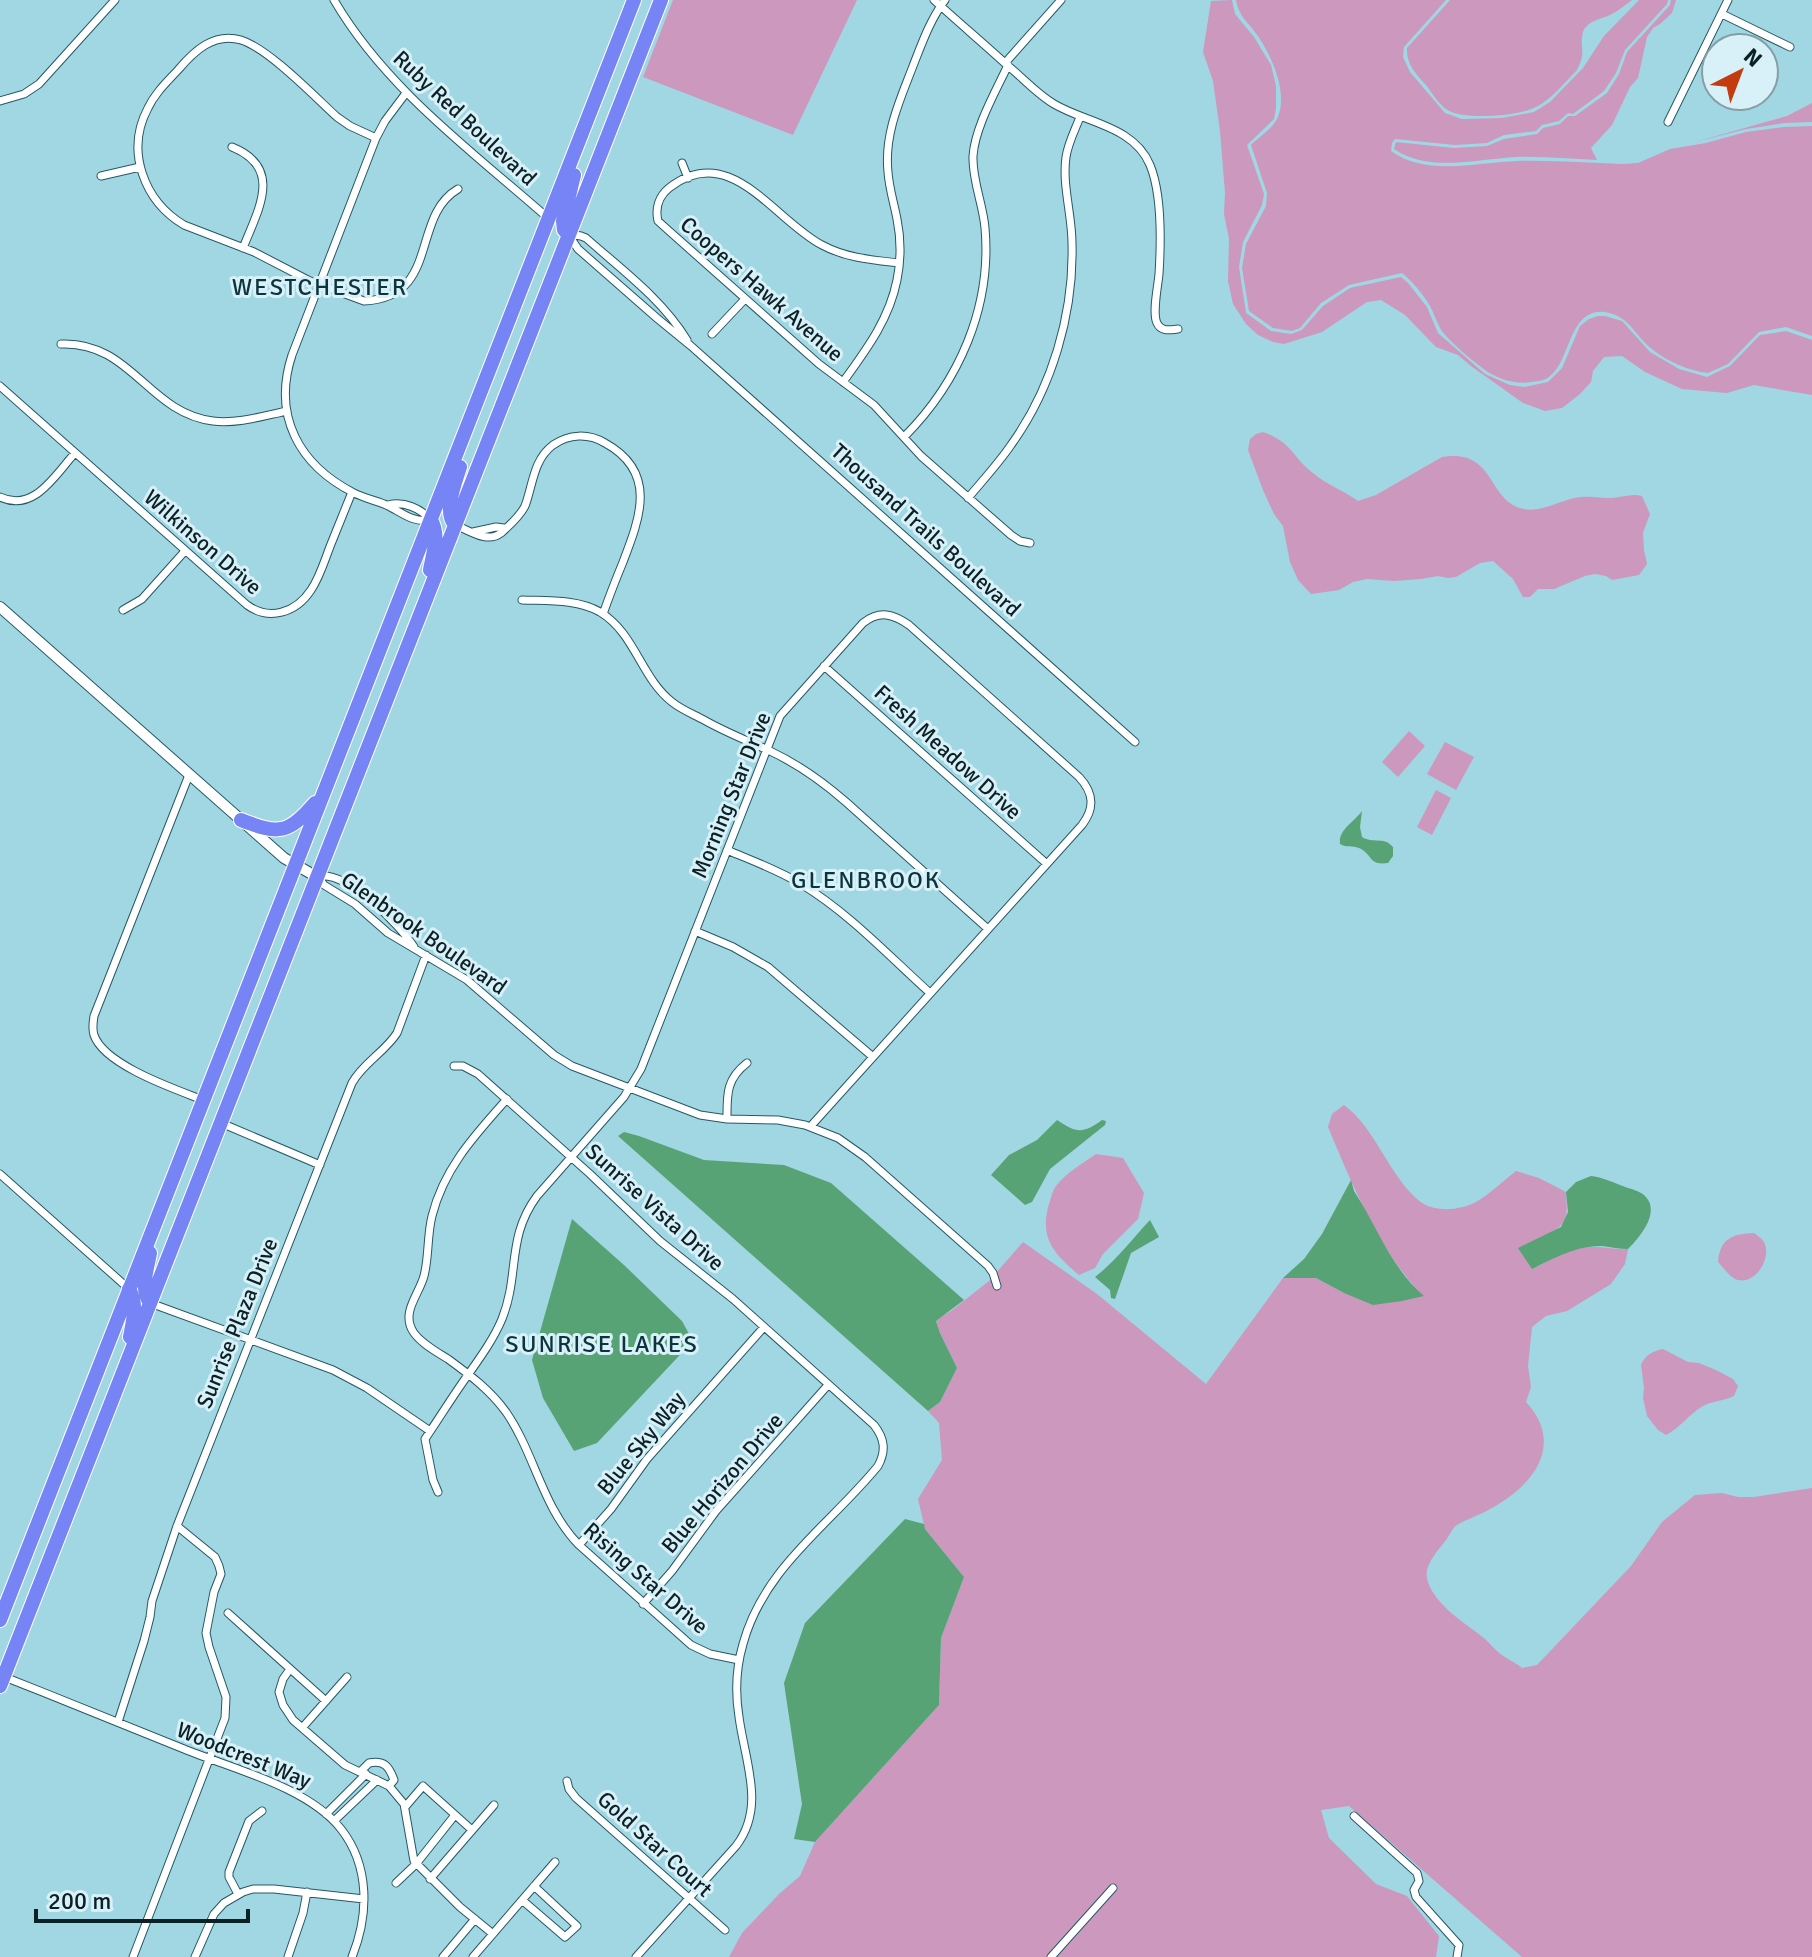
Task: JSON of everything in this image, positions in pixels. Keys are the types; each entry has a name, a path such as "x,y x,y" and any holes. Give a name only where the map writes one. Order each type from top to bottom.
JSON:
{"highway":[{"path":"0,1620 634,0"},
{"path":"1,1679 661,0"},
{"path":"569,234 563,227 563,217 574,177 616,67 614,51"},
{"path":"455,525 449,517 449,508 460,466 501,361 502,339"},
{"path":"426,598 436,537 431,520"},
{"path":"241,820 262,828 283,829 303,817 323,794"},
{"path":"150,1303 144,1288 155,1224"},
{"path":"124,1369 135,1305 129,1289"}],"main road":[{"path":"0,607 284,858 317,877"}],"street":[{"path":"0,101 24,94 39,84 115,0"},
{"name":"Ruby Red Boulevard","path":"334,0 359,40 406,93 549,219"},
{"path":"904,437 950,380 965,349 979,307 986,237 973,158 981,127 1007,64 1061,0"},
{"path":"1668,122 1728,0"},
{"path":"843,382 882,323 894,293 899,263 898,224 888,170 889,137 896,108 940,2 1044,97 1080,117 1106,126 1132,141 1144,153 1151,168 1159,231 1155,317 1159,327 1164,330 1178,329"},
{"path":"1722,14 1790,47"},
{"path":"376,138 337,117 264,52 241,40 227,38 211,42 194,52 152,100 144,115 138,153 147,188 174,220 243,248 293,274 364,301 400,291 411,277 439,208 458,189"},
{"path":"406,93 376,138 290,362 285,387 293,433 306,456 323,473 352,492 388,505 415,520 431,520"},
{"path":"968,498 1024,425 1045,384 1061,339 1072,266 1065,165 1068,146 1080,117"},
{"path":"232,147 252,159 261,171 264,182 262,201 243,248"},
{"path":"682,163 688,178 718,174 737,180 754,190 803,233 826,247 860,258 899,263"},
{"path":"101,176 140,167"},
{"name":"Coopers Hawk Avenue","path":"688,178 672,186 662,196 657,210 658,221 824,369 874,405 921,456 968,498 1011,535 1030,543"},
{"name":"Thousand Trails Boulevard","path":"569,234 586,238 667,311 691,346"},
{"name":"Thousand Trails Boulevard","path":"569,234 575,246 1135,742"},
{"path":"612,279 621,269"},
{"path":"712,334 745,299"},
{"path":"61,344 89,346 110,355 167,403 197,418 232,422 287,411"},
{"name":"Wilkinson Drive","path":"0,386 253,609 268,614 285,612 301,601 314,586 352,492"},
{"path":"455,525 481,537 499,535 521,512 544,453 569,437 587,436 601,441 619,453 632,469 641,495 635,530 603,614"},
{"path":"0,497 16,502 34,497 75,453"},
{"path":"123,610 142,599 185,551"},
{"path":"522,600 573,603 603,614 627,638 657,688 680,708 724,732 767,749 831,789 988,929"},
{"path":"810,1127 1086,821 1096,799 1079,777 909,625 895,616 880,614 879,605"},
{"name":"Morning Star Drive","path":"430,1431 487,1347 505,1312 513,1276 515,1244 524,1218 537,1196 630,1089 648,1054 782,713 863,623 880,614"},
{"name":"Fresh Meadow Drive","path":"824,666 1047,864"},
{"path":"189,775 94,1016 93,1032 104,1049 137,1074 203,1100"},
{"path":"727,850 779,872 827,902 930,993"},
{"path":"317,877 334,876 357,891 396,924 414,947"},
{"name":"Glenbrook Boulevard","path":"317,877 388,933 467,980 560,1060 692,1113 727,1119 771,1119 810,1127 838,1138 865,1157 988,1266 997,1286"},
{"path":"695,931 742,951 768,967 873,1057"},
{"name":"Sunrise Plaza Drive","path":"118,1722 177,1526 249,1340 356,1076 397,1033 426,955"},
{"path":"727,1119 730,1083 747,1063"},
{"name":"Sunrise Vista Drive","path":"454,1066 473,1071 507,1099 660,1241 733,1299 877,1429 883,1443 883,1457 875,1470 771,1582 752,1616 739,1660"},
{"name":"Rising Star Drive","path":"507,1099 467,1145 447,1176 430,1225 424,1277 409,1313 411,1327 420,1339 490,1392 506,1412 554,1513 579,1545 697,1649 739,1660"},
{"path":"221,1123 320,1165"},
{"path":"0,1174 129,1289"},
{"path":"150,1303 351,1378 430,1431 425,1439 438,1492"},
{"name":"Blue Sky Way","path":"579,1545 607,1514 652,1453 764,1327"},
{"name":"Blue Horizon Drive","path":"643,1604 672,1571 716,1511 828,1385"},
{"path":"133,1957 225,1718 226,1697 206,1633 221,1574 215,1557 177,1526"},
{"path":"228,1613 326,1701"},
{"path":"636,1957 736,1846 751,1818 752,1795 737,1699 739,1660"},
{"path":"290,1669 279,1692 293,1720 345,1765 389,1786 405,1807 416,1864 493,1934"},
{"path":"302,1728 347,1677"},
{"name":"Woodcrest Way","path":"1,1679 289,1790 317,1805 349,1841 363,1882 362,1928 352,1957"},
{"path":"326,1814 369,1763 381,1762 388,1766 394,1780 389,1786"},
{"path":"334,1821 377,1780"},
{"name":"Gold Star Court","path":"567,1781 576,1798 725,1930"},
{"path":"405,1807 423,1786 472,1830"},
{"path":"430,1879 494,1805"},
{"path":"238,1894 229,1872 249,1821 262,1811"},
{"path":"396,1883 416,1864 455,1815"},
{"path":"1354,1816 1417,1873 1416,1897 1459,1945 1457,1957"},
{"path":"473,1957 555,1862"},
{"path":"522,1900 565,1937 572,1932 577,1926 534,1886"},
{"path":"1051,1957 1113,1888"},
{"path":"195,1957 214,1914 238,1894 253,1889 274,1889 364,1899"},
{"path":"288,1957 307,1892"},
{"path":"443,1957 475,1919"}],"shaded area":[{"path":"673,0 857,0 793,135 643,77"},
{"path":"1232,0 1235,14 1271,65 1276,86 1274,119 1247,145 1264,194 1262,205 1243,242 1239,267 1246,313 1271,331 1291,334 1302,330 1323,306 1350,288 1401,277 1427,307 1438,333 1485,374 1510,385 1524,387 1548,382 1562,368 1580,326 1589,319 1605,316 1622,321 1650,352 1679,369 1707,377 1730,366 1760,335 1786,331 1812,340 1812,395 1754,385 1727,393 1682,389 1645,372 1622,356 1604,357 1593,371 1591,382 1580,394 1562,408 1545,411 1523,403 1458,355 1436,347 1405,315 1381,300 1367,302 1322,332 1284,344 1258,335 1246,324 1233,304 1228,281 1229,239 1224,214 1220,131 1213,81 1203,52 1211,1"},
{"path":"1236,0 1446,0 1404,47 1403,57 1410,72 1445,113 1462,119 1502,118 1534,112 1550,102 1583,68 1604,36 1639,0 1668,0 1625,50 1616,73 1604,91 1573,114 1568,113 1559,121 1542,125 1536,131 1504,135 1487,143 1455,145 1395,139 1391,151 1420,164 1436,166 1531,161 1622,164 1638,163 1670,149 1746,132 1812,126 1812,336 1786,327 1759,332 1728,364 1708,373 1664,358 1613,314 1593,313 1577,327 1562,360 1549,377 1525,383 1513,382 1485,370 1454,344 1443,333 1424,297 1402,273 1349,285 1321,303 1300,328 1292,331 1273,328 1249,311 1242,268 1246,244 1266,206 1267,193 1251,145 1277,119 1280,87 1269,54 1242,15"},
{"path":"1450,0 1632,0 1585,28 1582,58 1577,70 1547,100 1517,113 1477,116 1446,109 1415,73 1408,59 1407,48"},
{"path":"1671,0 1676,0 1672,13 1647,37 1638,78 1630,87 1612,125 1591,148 1597,160 1526,157 1438,163 1422,161 1394,149 1396,142 1454,148 1487,146 1504,139 1537,134 1543,128 1560,124 1568,116 1575,116 1607,93 1619,74 1627,52 1670,5"},
{"path":"1812,103 1812,122 1746,129 1695,142 1787,116"},
{"path":"1263,432 1286,445 1318,477 1358,501 1376,495 1442,457 1459,456 1481,467 1501,495 1520,508 1541,509 1579,497 1642,496 1650,514 1643,533 1647,564 1639,575 1612,580 1595,574 1585,576 1554,589 1538,589 1530,597 1523,597 1513,579 1493,561 1480,563 1456,577 1394,581 1367,579 1339,590 1311,594 1298,580 1290,562 1283,526 1274,514 1248,450 1250,439"},
{"path":"1409,731 1425,746 1398,777 1382,762"},
{"path":"1445,742 1474,757 1456,790 1427,774"},
{"path":"1436,790 1451,798 1432,835 1417,827"},
{"path":"1362,811 1362,837 1386,842 1393,847 1393,856 1388,863 1377,863 1363,850 1340,844 1344,830"},
{"path":"1344,1105 1365,1126 1407,1188 1430,1207 1454,1209 1469,1205 1516,1171 1539,1178 1566,1192 1565,1220 1543,1237 1532,1269 1581,1248 1628,1249 1625,1264 1611,1284 1567,1311 1546,1316 1532,1327 1528,1366 1531,1387 1526,1402 1538,1418 1543,1434 1539,1463 1519,1489 1505,1500 1455,1526 1427,1570 1428,1582 1437,1599 1500,1653 1522,1668 1537,1665 1631,1566 1662,1522 1695,1495 1722,1493 1754,1497 1812,1488 1812,1957 1522,1957 1349,1806 1321,1810 1329,1838 1376,1884 1407,1896 1439,1936 1436,1957 729,1957 742,1933 800,1876 815,1842 939,1705 941,1638 964,1577 925,1529 918,1499 942,1460 939,1423 928,1411 940,1402 957,1368 936,1320 989,1281 1023,1242 1097,1294 1206,1384 1283,1278 1316,1278 1344,1293 1423,1296 1380,1238 1328,1127 1332,1114"},
{"path":"1057,1120 1080,1130 1106,1121 1050,1169 1032,1202 1025,1205 991,1175 1009,1155 1037,1140"},
{"path":"624,1132 704,1160 784,1165 831,1183 964,1300 936,1321 957,1368 940,1402 928,1411 618,1136"},
{"path":"1096,1154 1123,1158 1144,1193 1138,1219 1103,1254 1095,1268 1079,1275 1062,1260 1051,1244 1046,1216 1056,1186"},
{"path":"1591,1176 1644,1195 1651,1208 1643,1231 1628,1249 1602,1246 1583,1248 1532,1269 1518,1248 1561,1227 1568,1212 1566,1192 1576,1182"},
{"path":"1351,1180 1354,1191 1393,1260 1424,1296 1373,1305 1316,1278 1283,1278 1304,1259 1322,1234"},
{"path":"572,1219 682,1321 693,1341 597,1443 574,1451 543,1398 532,1360"},
{"path":"1150,1220 1159,1237 1131,1253 1115,1299 1111,1298 1110,1290 1095,1277"},
{"path":"1754,1233 1764,1242 1764,1262 1751,1278 1738,1280 1718,1262 1719,1254 1729,1239"},
{"path":"1663,1349 1688,1362 1716,1370 1733,1379 1738,1386 1734,1396 1703,1406 1666,1435 1647,1416 1641,1365 1650,1354"},
{"path":"905,1519 924,1524 964,1577 941,1638 939,1705 815,1842 794,1839 802,1804 784,1683 805,1623"}],"district":[{"name":"WESTCHESTER","path":"320,287"},
{"name":"GLENBROOK","path":"866,880"},
{"name":"SUNRISE LAKES","path":"602,1344"}]}
